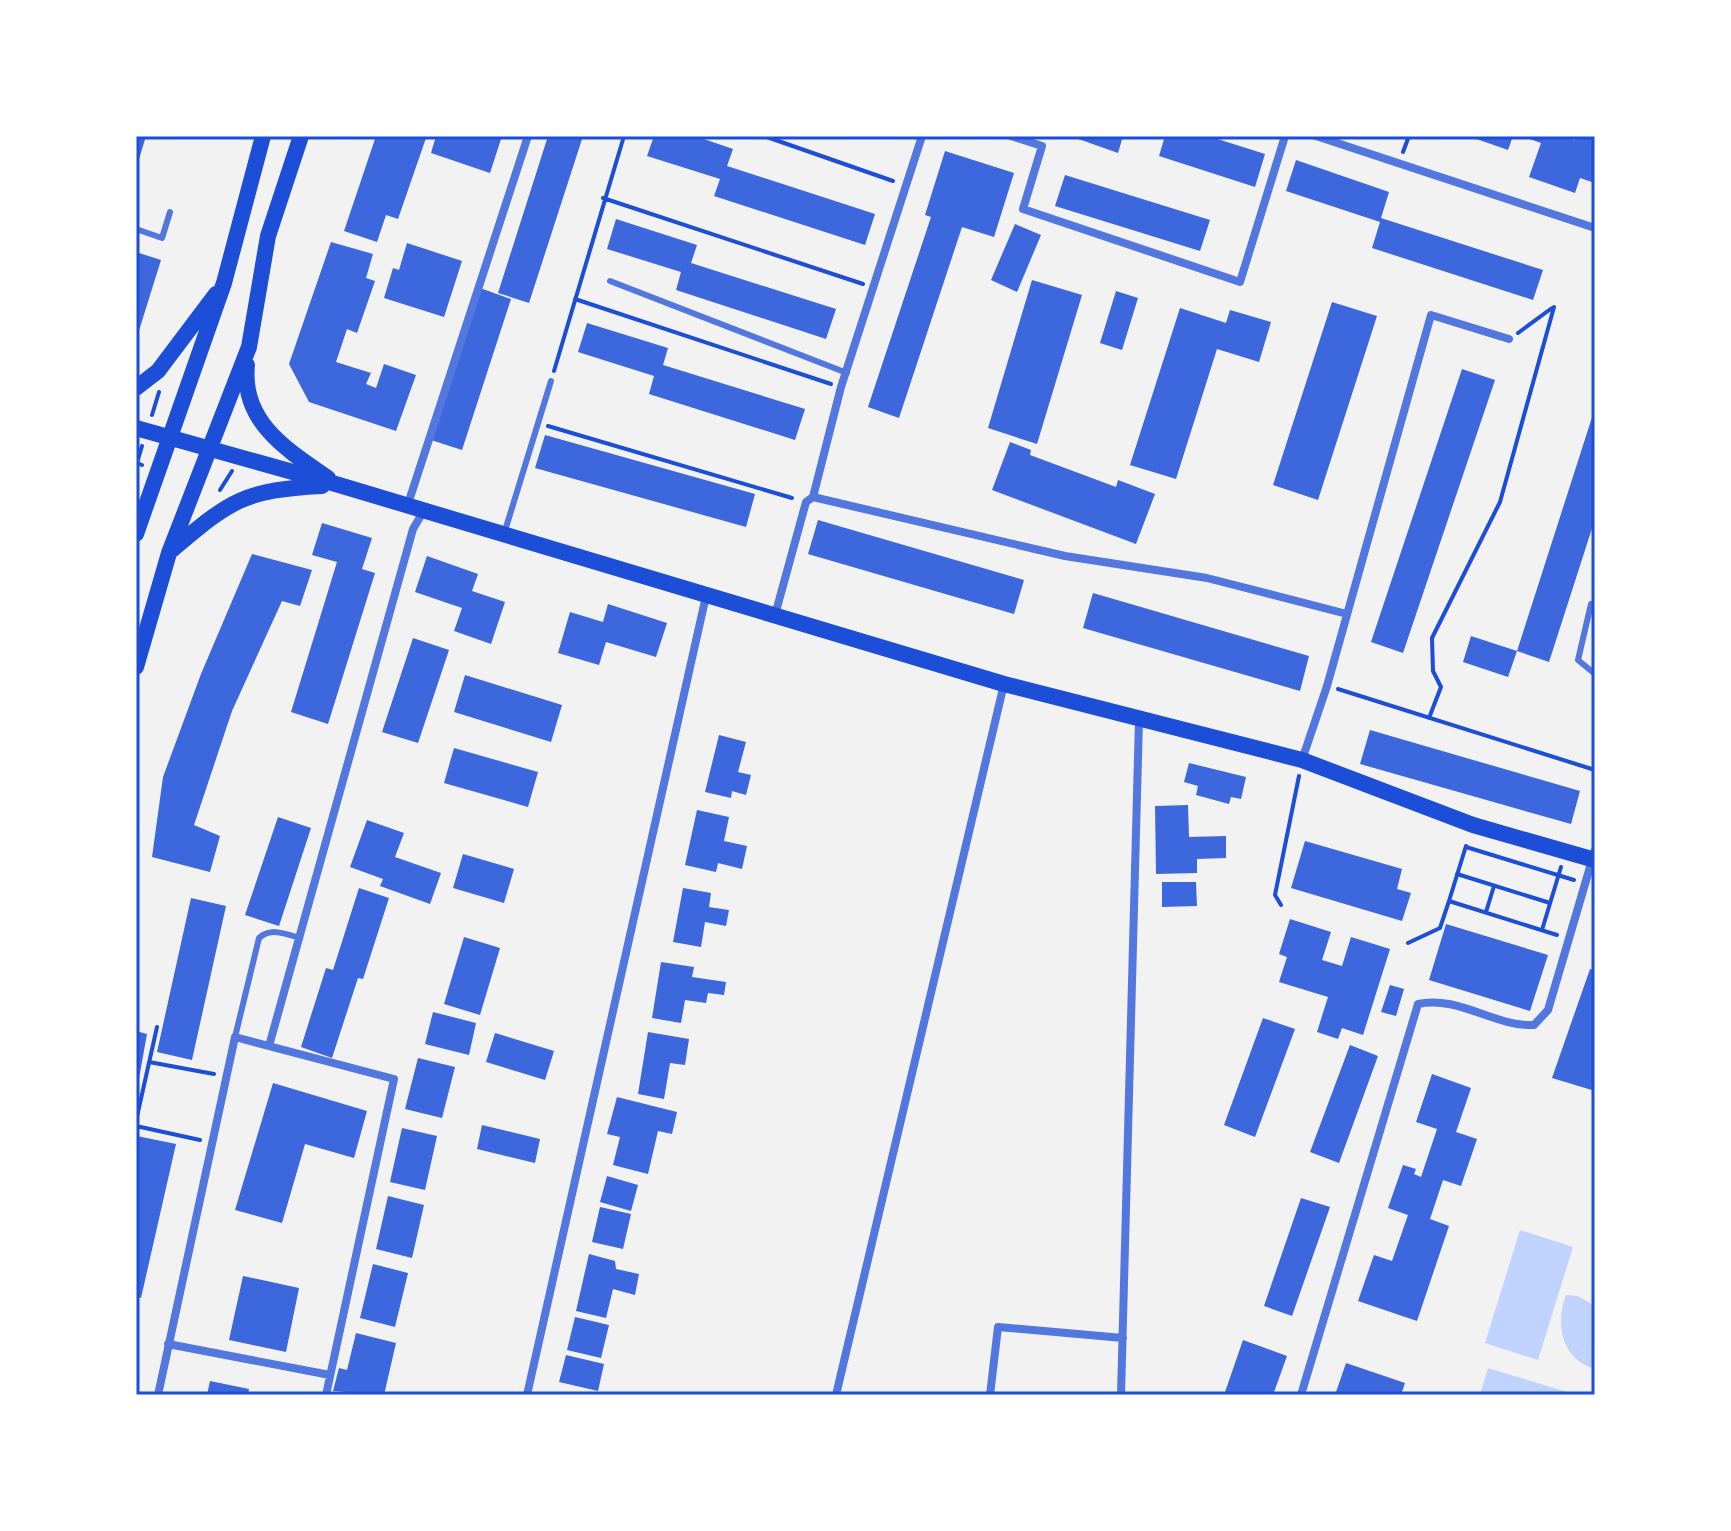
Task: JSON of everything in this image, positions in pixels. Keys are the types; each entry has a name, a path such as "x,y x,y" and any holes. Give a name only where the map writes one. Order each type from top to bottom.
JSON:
{"main road":[{"path":"136,534 224,283 263,136"},
{"path":"301,136 268,236 249,347 248,389 260,423 285,449 339,485"},
{"path":"136,388 158,371 224,283"},
{"path":"136,667 169,553 249,347"},
{"path":"136,428 339,485 1004,684 1302,760 1473,825 1594,860"},
{"path":"169,553 218,510 245,498 269,489 339,485"}],"street":[{"path":"269,1046 413,529 415,510 528,136"},
{"path":"774,616 872,286 922,136"},
{"path":"1011,136 1042,146 1023,209 1240,282 1285,136"},
{"path":"1316,136 1595,228"},
{"path":"1302,760 1327,686 1431,315 1509,339"},
{"path":"809,500 1065,556 1207,578 1347,614"},
{"path":"527,1395 706,596"},
{"path":"836,1395 1004,684"},
{"path":"1121,1395 1139,720"},
{"path":"1301,1395 1418,1004 1444,1003 1516,1026 1534,1025 1548,1010 1588,884 1595,850"},
{"path":"158,1395 235,1037 394,1079 326,1395"},
{"path":"990,1395 998,1327 1123,1338"},
{"path":"168,1344 330,1375"}],"lane":[{"path":"136,229 162,238 170,212"},
{"path":"610,281 847,373"},
{"path":"503,536 551,381"},
{"path":"1591,604 1578,660 1595,674"},
{"path":"235,1037 259,938 265,933 278,932 300,938"}],"path":[{"path":"551,381 603,198 624,136"},
{"path":"764,136 907,186"},
{"path":"603,198 872,286"},
{"path":"575,299 841,387"},
{"path":"1429,718 1441,687 1433,671 1432,638 1500,502 1554,307 1509,339"},
{"path":"537,423 809,500"},
{"path":"1327,686 1595,770"},
{"path":"1281,905 1275,895 1302,760"},
{"path":"1408,943 1440,928 1473,825"},
{"path":"1466,847 1588,884"},
{"path":"1542,930 1566,852"},
{"path":"1457,874 1550,903"},
{"path":"1486,912 1494,886"},
{"path":"1449,901 1570,939"},
{"path":"157,1027 136,1124 212,1142"},
{"path":"149,1062 226,1076"}],"water":[{"path":"1520,1230 1573,1247 1538,1360 1485,1343"},
{"path":"1566,1295 1578,1296 1595,1306 1595,1369 1575,1357 1564,1339 1561,1317"},
{"path":"1488,1368 1577,1395 1480,1395"}],"building":[{"path":"136,136 146,136 137,166 136,166"},
{"path":"376,136 426,138 398,219 386,215 377,242 344,231"},
{"path":"436,136 502,136 490,173 431,153"},
{"path":"548,136 583,136 529,303 498,293"},
{"path":"654,136 695,136 733,149 727,166 875,214 865,245 714,196 720,179 647,156"},
{"path":"1070,136 1123,136 1118,153"},
{"path":"1165,136 1208,136 1265,154 1255,187 1159,156"},
{"path":"1468,136 1513,136 1508,150"},
{"path":"1521,136 1564,136 1575,140 1576,136 1595,136 1595,183 1580,178 1575,193 1529,177 1541,143"},
{"path":"945,151 1014,173 994,237 962,227 899,418 868,407 931,217 925,215"},
{"path":"1296,160 1389,192 1381,218 1543,270 1533,300 1372,248 1380,222 1286,191"},
{"path":"1065,175 1210,220 1200,251 1055,206"},
{"path":"616,219 697,245 691,263 836,309 826,339 676,290 681,272 607,249"},
{"path":"1015,224 1041,235 1017,292 991,280"},
{"path":"331,242 373,254 366,278 375,281 357,333 347,329 336,362 371,373 366,384 376,388 384,364 416,375 396,431 309,402 289,364"},
{"path":"407,243 462,261 444,317 384,298 393,268 399,270"},
{"path":"136,252 161,260 137,337 136,337"},
{"path":"1032,280 1082,295 1037,444 988,428"},
{"path":"480,288 511,299 462,450 431,440"},
{"path":"1116,291 1138,298 1122,350 1100,343"},
{"path":"1332,302 1377,316 1318,500 1273,485"},
{"path":"1180,308 1226,323 1230,310 1271,322 1259,362 1217,349 1176,479 1130,465"},
{"path":"587,323 668,348 663,365 805,409 795,440 649,394 654,376 578,352"},
{"path":"1462,369 1495,380 1403,653 1371,642"},
{"path":"1595,408 1595,519 1549,662 1517,651"},
{"path":"545,435 755,494 746,527 535,468"},
{"path":"1010,442 1031,450 1030,455 1116,487 1118,480 1155,494 1136,544 992,490"},
{"path":"818,520 1024,580 1014,614 808,554"},
{"path":"322,523 372,538 362,569 375,573 328,724 291,712 337,562 312,555"},
{"path":"252,554 312,570 300,606 282,601 232,711 194,825 220,836 210,872 152,857 163,777 201,674"},
{"path":"427,556 478,574 472,591 505,602 491,644 454,631 462,608 415,592"},
{"path":"1093,593 1309,656 1300,691 1083,628"},
{"path":"608,604 667,623 656,657 606,642 599,665 558,653 570,612 603,622"},
{"path":"1471,636 1517,651 1508,677 1463,662"},
{"path":"413,638 449,650 418,743 382,732"},
{"path":"465,675 562,705 551,742 454,712"},
{"path":"1370,730 1580,791 1571,824 1360,764"},
{"path":"719,735 746,742 738,772 751,775 746,795 732,791 731,798 705,792"},
{"path":"454,748 538,772 528,807 444,783"},
{"path":"1189,763 1246,777 1241,799 1231,797 1229,804 1196,795 1198,786 1184,782"},
{"path":"1188,805 1189,837 1226,836 1226,858 1197,859 1197,873 1156,874 1155,806"},
{"path":"697,810 729,817 724,841 747,846 742,869 718,863 716,872 685,865"},
{"path":"278,817 311,828 279,926 245,915"},
{"path":"367,820 404,833 395,857 441,873 430,904 380,886 383,879 350,867"},
{"path":"1305,841 1402,869 1397,889 1411,893 1402,921 1291,888"},
{"path":"463,854 514,869 504,903 453,888"},
{"path":"1162,882 1196,882 1197,906 1162,907"},
{"path":"359,888 389,898 363,979 358,978 332,1058 301,1047 326,968 333,970"},
{"path":"683,888 711,893 709,907 729,910 726,926 705,922 701,947 673,942"},
{"path":"191,898 226,906 192,1060 157,1052"},
{"path":"1290,919 1331,932 1322,960 1342,966 1351,937 1390,949 1363,1035 1342,1028 1338,1039 1317,1032 1328,997 1279,982 1287,957 1279,954"},
{"path":"1446,924 1548,955 1530,1011 1429,980"},
{"path":"464,937 500,948 480,1015 444,1004"},
{"path":"661,962 694,967 692,977 726,982 724,995 708,993 706,1003 685,1000 681,1023 652,1018"},
{"path":"1590,969 1595,970 1595,1091 1552,1078"},
{"path":"1390,985 1404,989 1396,1016 1381,1012"},
{"path":"433,1012 476,1023 469,1055 425,1044"},
{"path":"1263,1018 1295,1029 1255,1137 1224,1125"},
{"path":"136,1031 147,1034 138,1084 136,1084"},
{"path":"648,1032 689,1039 685,1065 670,1063 664,1099 638,1094"},
{"path":"495,1033 554,1051 545,1080 486,1062"},
{"path":"1350,1045 1378,1056 1339,1163 1310,1152"},
{"path":"418,1058 455,1067 442,1118 405,1109"},
{"path":"1432,1074 1471,1088 1456,1132 1477,1139 1461,1186 1443,1180 1430,1219 1449,1226 1417,1321 1358,1301 1374,1255 1392,1261 1408,1215 1388,1208 1403,1165 1416,1169 1414,1174 1421,1177 1437,1129 1416,1122"},
{"path":"273,1083 367,1111 354,1158 305,1144 282,1223 235,1210"},
{"path":"617,1097 677,1112 672,1134 658,1131 648,1174 613,1165 620,1137 607,1134"},
{"path":"482,1125 540,1139 535,1163 477,1149"},
{"path":"402,1128 437,1136 425,1190 390,1182"},
{"path":"137,1136 176,1144 141,1298 136,1297"},
{"path":"607,1176 638,1185 631,1211 600,1202"},
{"path":"388,1196 424,1205 412,1258 376,1249"},
{"path":"1301,1198 1330,1207 1292,1316 1264,1306"},
{"path":"600,1207 631,1214 623,1249 592,1242"},
{"path":"589,1254 615,1261 616,1269 639,1274 635,1295 613,1289 606,1318 576,1311"},
{"path":"373,1264 408,1273 395,1327 360,1318"},
{"path":"243,1276 299,1288 286,1352 229,1340"},
{"path":"575,1317 609,1325 601,1358 567,1350"},
{"path":"356,1333 396,1343 384,1395 333,1391 339,1368 347,1370"},
{"path":"1243,1340 1287,1356 1273,1395 1224,1395"},
{"path":"566,1355 604,1364 598,1391 559,1382"},
{"path":"1346,1363 1405,1383 1401,1395 1335,1395"},
{"path":"210,1381 249,1389 248,1395 207,1395"}]}
